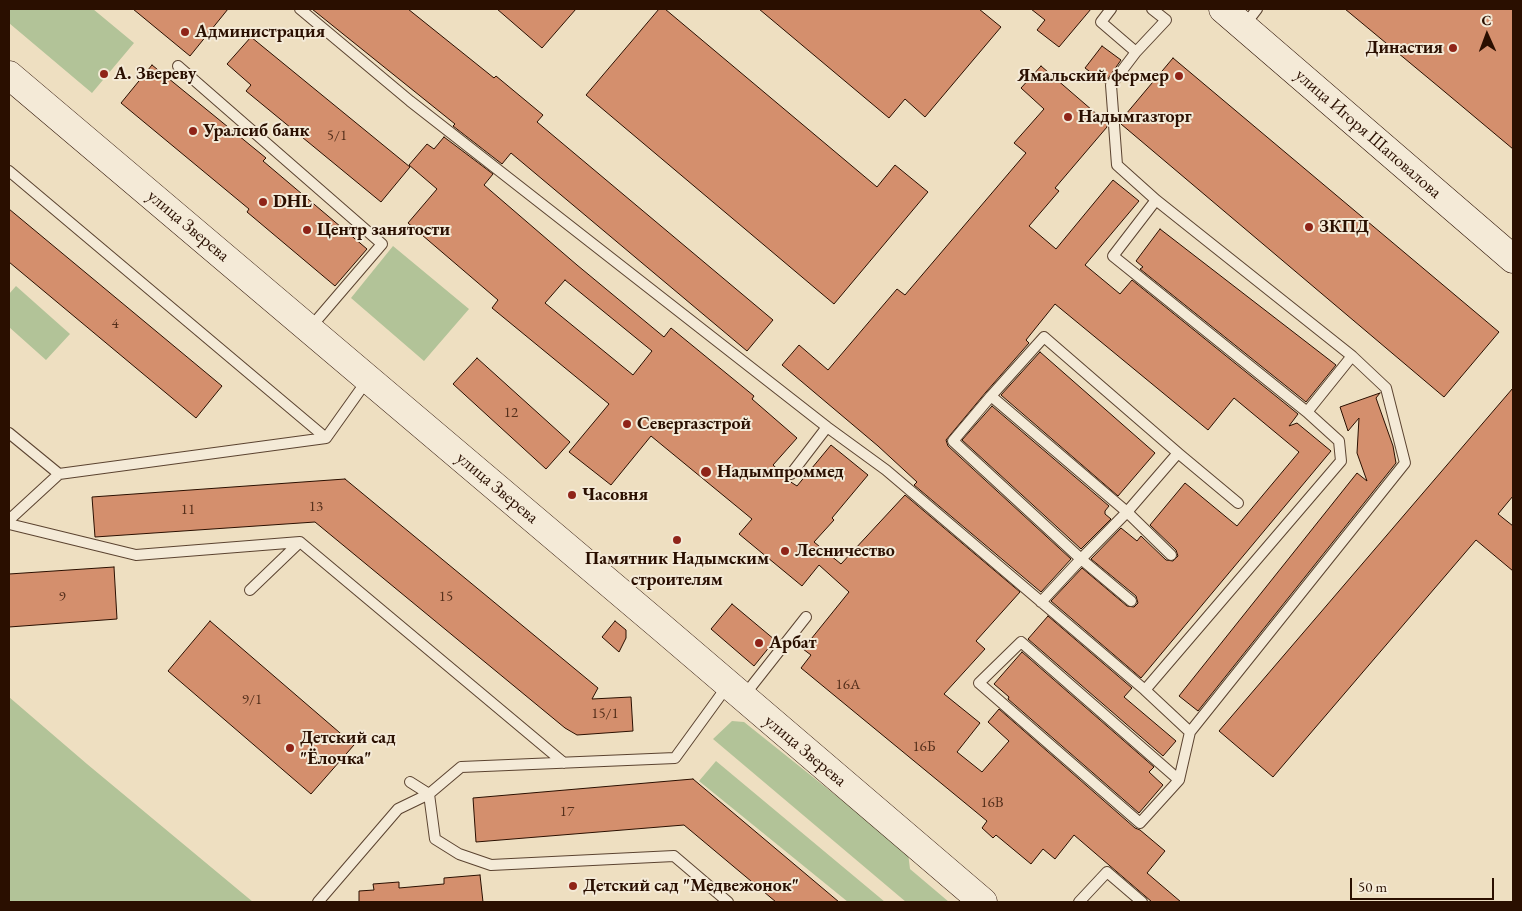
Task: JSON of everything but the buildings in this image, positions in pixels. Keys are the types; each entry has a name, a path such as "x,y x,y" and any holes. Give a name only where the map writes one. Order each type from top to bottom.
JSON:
{"street":[{"name":"улица Игоря Шаповалова","path":"1223,9 1250,18 1513,259"},
{"name":"улица Зверева","path":"9,75 983,902"}],"lane":[{"path":"300,9 410,101 827,427 886,470 1144,690 1190,732"},
{"path":"1111,9 1101,22 1136,52"},
{"path":"1152,9 1166,20 1136,52 1110,85 1117,165 1156,200 1352,356 1386,388 1405,463 1190,732 1179,780 1140,823 979,683 1021,642 1179,780"},
{"path":"178,66 382,244 309,329"},
{"path":"9,171 326,438"},
{"path":"1144,690 1340,461 1339,441 1307,412 1113,256 1156,200"},
{"path":"1131,601 1081,559 953,441 990,396 1044,338 1238,503"},
{"path":"1307,412 1352,356"},
{"path":"9,520 59,474 326,438 368,379"},
{"path":"990,396 1126,512 1171,555"},
{"path":"791,474 827,427"},
{"path":"9,433 59,474"},
{"path":"1041,602 1126,512 1178,453"},
{"path":"9,524 136,555 300,542 564,763"},
{"path":"250,590 300,542"},
{"path":"318,902 398,809 429,794 461,767 675,758 735,691 806,617"},
{"path":"410,782 429,794"},
{"path":"429,794 435,839 459,854 490,866 674,856 728,902"},
{"path":"1079,902 1107,872 1142,902"}],"green space":[{"path":"9,9 93,9 134,43 92,93 9,23"},
{"path":"393,246 469,309 424,361 351,298"},
{"path":"16,286 70,334 46,360 9,327 9,294"},
{"path":"9,697 87,764 253,902 9,902"},
{"path":"732,721 744,722 908,853 910,869 949,902 906,902 713,739"},
{"path":"716,761 885,902 848,902 699,781"}],"place":[{"name":"Администрация","path":"185,32"},
{"name":"Династия","path":"1453,48"},
{"name":"А. Звереву","path":"104,74"},
{"name":"Ямальский фермер","path":"1179,76"},
{"name":"Надымгазторг","path":"1068,117"},
{"name":"Уралсиб банк","path":"193,131"},
{"name":"DHL","path":"263,202"},
{"name":"ЗКПД","path":"1309,227"},
{"name":"Центр занятости","path":"307,230"},
{"name":"Севергазстрой","path":"627,424"},
{"name":"Надымпроммед","path":"706,472"},
{"name":"Часовня","path":"572,495"},
{"name":"Памятник Надымским строителям","path":"677,540"},
{"name":"Лесничество","path":"785,551"},
{"name":"Арбат","path":"759,643"},
{"name":"Детский сад \"Ёлочка\"","path":"290,748"},
{"name":"Детский сад \"Медвежонок\"","path":"573,886"}]}
